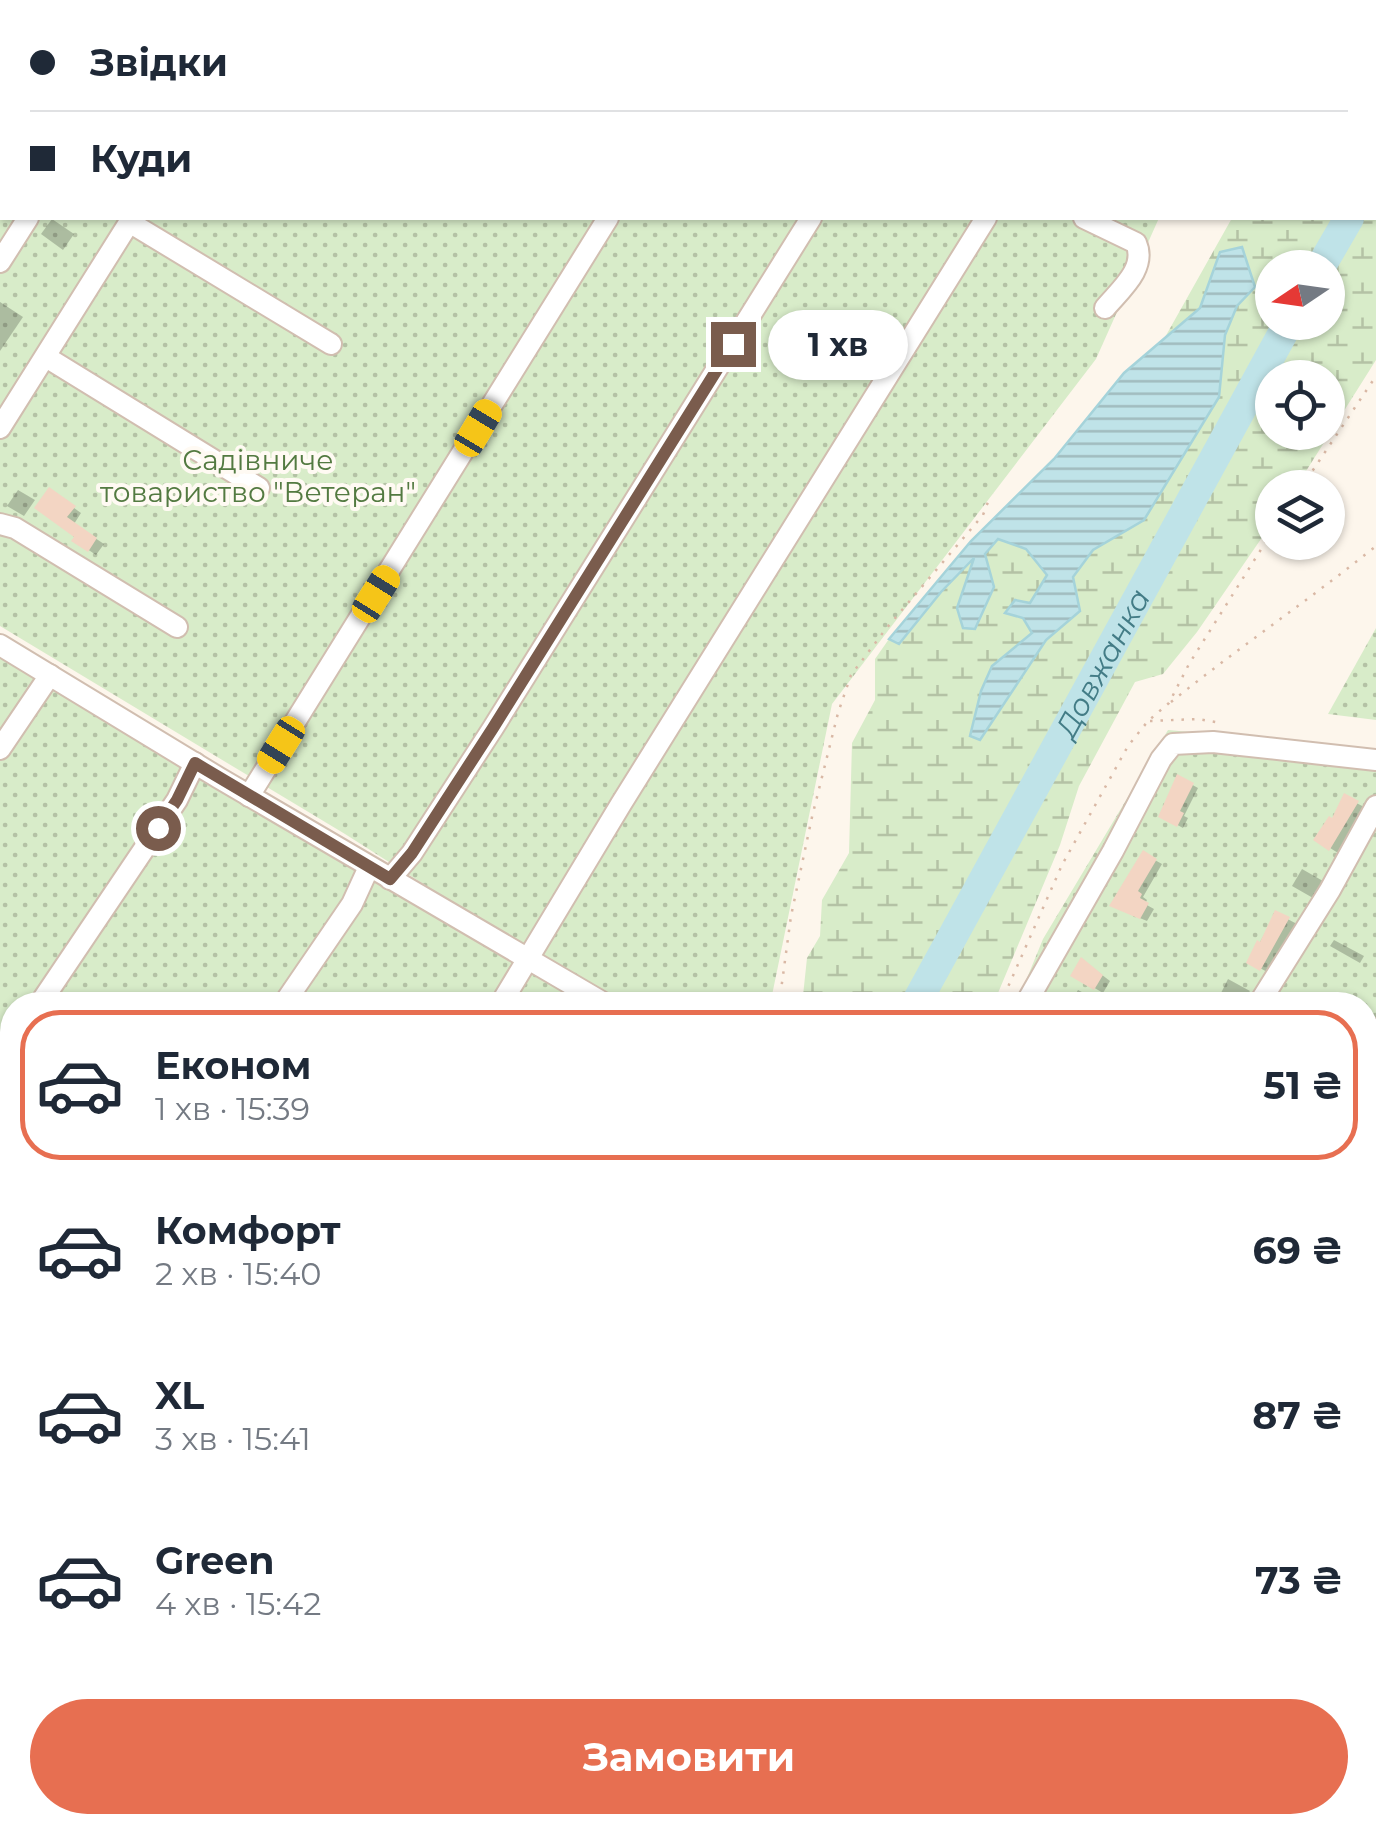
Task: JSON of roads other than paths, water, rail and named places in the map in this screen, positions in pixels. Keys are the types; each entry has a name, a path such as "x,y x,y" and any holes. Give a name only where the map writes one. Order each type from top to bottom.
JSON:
{"street":[{"path":"0,262 27,220"},
{"path":"0,428 130,220 331,344"},
{"path":"249,796 607,220"},
{"path":"390,879 412,853 493,728 810,220"},
{"path":"509,992 620,804 985,220"},
{"path":"1088,220 1136,242 1141,254 1136,270 1105,308"},
{"path":"46,357 259,488"},
{"path":"0,524 16,528 177,627"},
{"path":"0,645 585,992"},
{"path":"0,749 50,674"},
{"path":"1032,992 1172,744 1213,742 1376,760"},
{"path":"48,992 177,800 195,763"},
{"path":"1266,992 1330,890 1376,806"},
{"path":"292,992 352,904 369,866"}],"water":[{"path":"1242,247 1255,287 1237,306 1225,335 1219,397 1144,520 1093,550 1073,577 1080,611 1046,640 980,740 970,736 992,666 1032,633 1023,618 1005,613 1015,600 1030,603 1047,575 1026,549 998,539 985,554 994,587 975,629 963,628 957,608 974,558 899,644 889,639 971,541 1054,459 1124,373 1200,308 1220,252"}],"waterway":[{"name":"Довжанка","path":"1330,250 1348,220"},
{"name":"Довжанка","path":"922,992 1279,340"}],"park label":[{"name":"Садівниче товариство \"Ветеран\"","path":"258,476"}]}
